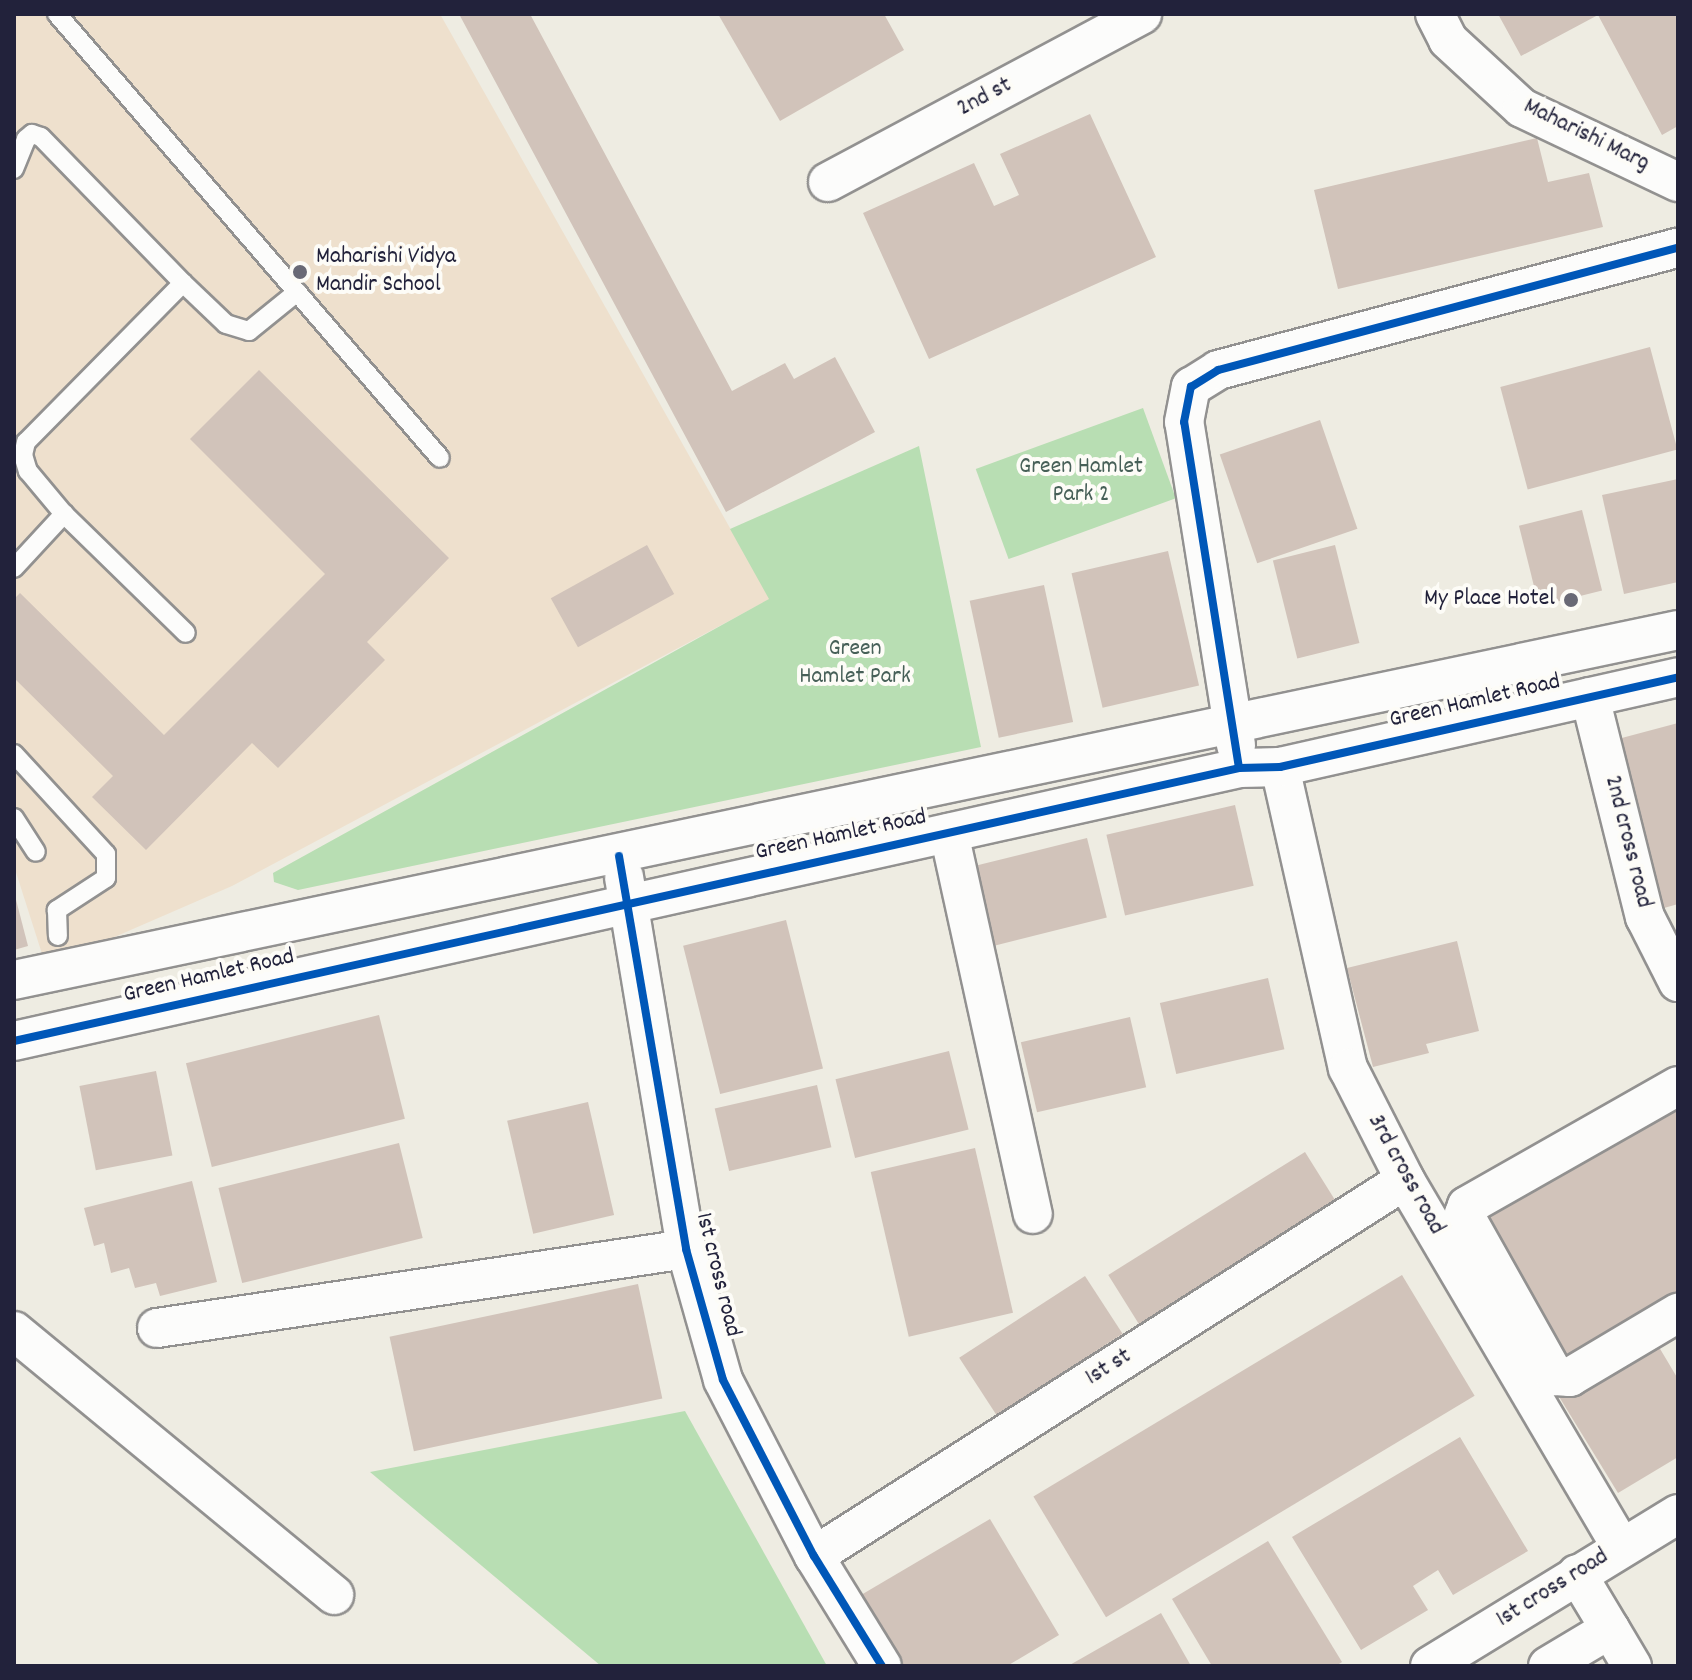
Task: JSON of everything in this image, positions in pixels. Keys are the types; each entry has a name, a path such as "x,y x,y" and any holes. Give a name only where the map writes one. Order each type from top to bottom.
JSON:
{"street":[{"name":"2nd st","path":"828,182 1142,14"},
{"name":"Maharishi Marg","path":"1435,14 1448,40 1522,108 1678,182"},
{"path":"1239,768 1184,422 1191,387 1218,370 1678,248"},
{"name":"Green Hamlet Road","path":"14,980 619,856 1232,721 1678,630"},
{"name":"Green Hamlet Road","path":"14,1041 1239,768 1280,767 1678,677"},
{"name":"2nd cross road","path":"1590,697 1645,917 1678,982"},
{"name":"3rd cross road","path":"1280,767 1348,1068 1405,1180 1621,1546"},
{"path":"949,833 1033,1214"},
{"name":"1st cross road","path":"619,856 630,902 686,1249 723,1380 814,1556 882,1666"},
{"path":"1677,1089 1467,1206 1464,1214 1555,1376 1570,1377 1678,1313"},
{"name":"1st st","path":"814,1556 1405,1180"},
{"path":"157,1328 686,1249"},
{"path":"14,1331 334,1595"},
{"name":"1st cross road","path":"1430,1666 1621,1546 1678,1514"},
{"path":"1577,1574 1632,1666"},
{"path":"1548,1666 1610,1629"}],"lane":[{"path":"57,14 440,458"},
{"path":"14,169 26,139 32,134 41,137 226,324 249,331 297,292"},
{"path":"183,283 26,442 23,455 28,471 64,514 186,633"},
{"path":"14,568 64,514"},
{"path":"14,754 106,854 106,878 57,910 58,936"},
{"path":"14,818 36,852"}],"shaded area":[{"name":"Maharishi Vidya Mandir School","path":"14,14 440,14 770,599 232,886 73,955 44,960 14,866"}],"green space":[{"name":"Green Hamlet Park 2","path":"1143,408 1176,498 1009,559 976,469"},
{"name":"Green Hamlet Park","path":"919,446 981,747 298,890 274,882 273,873 769,599 730,529"},
{"path":"685,1411 827,1666 601,1666 370,1472"}],"building":[{"path":"459,14 530,14 732,391 785,363 794,379 835,357 875,432 726,512"},
{"path":"718,14 884,14 904,50 780,121"},
{"path":"1498,14 1678,14 1678,126 1662,135 1598,15 1521,56"},
{"path":"1090,114 1156,257 929,359 863,213 974,163 994,206 1019,195 1000,154"},
{"path":"1537,138 1548,182 1589,173 1603,227 1338,289 1314,190"},
{"path":"1650,347 1677,449 1528,490 1500,387"},
{"path":"259,370 449,558 367,642 385,660 278,768 252,743 146,850 92,797 113,776 14,678 14,599 20,593 164,735 325,574 190,439"},
{"path":"1320,420 1357,529 1257,563 1220,455"},
{"path":"1678,479 1678,582 1624,594 1602,495"},
{"path":"1582,510 1602,591 1539,606 1519,526"},
{"path":"647,545 674,594 578,647 551,598"},
{"path":"1335,545 1359,643 1297,658 1273,560"},
{"path":"1168,551 1199,685 1103,708 1072,573"},
{"path":"1044,585 1073,722 999,738 970,601"},
{"path":"1678,723 1678,904 1664,908 1618,739"},
{"path":"1235,805 1254,886 1125,916 1106,835"},
{"path":"1087,838 1107,918 995,945 975,866"},
{"path":"14,892 28,946 14,950"},
{"path":"786,920 823,1068 720,1094 683,946"},
{"path":"1457,941 1479,1031 1426,1044 1429,1053 1373,1067 1347,968"},
{"path":"1268,978 1284,1049 1176,1074 1160,1003"},
{"path":"379,1015 405,1119 212,1167 186,1063"},
{"path":"1130,1017 1146,1087 1037,1112 1021,1042"},
{"path":"949,1051 969,1130 855,1158 835,1079"},
{"path":"156,1071 172,1155 96,1170 79,1086"},
{"path":"817,1085 831,1147 729,1171 715,1109"},
{"path":"588,1102 614,1215 533,1234 507,1121"},
{"path":"1673,1102 1678,1111 1678,1302 1560,1372 1471,1222"},
{"path":"399,1143 423,1238 242,1283 219,1188"},
{"path":"975,1148 1013,1313 909,1337 871,1172"},
{"path":"1305,1152 1341,1209 1144,1332 1108,1275"},
{"path":"192,1181 217,1282 160,1296 156,1283 135,1288 129,1268 111,1273 104,1243 94,1246 84,1208"},
{"path":"1402,1275 1475,1396 1106,1617 1033,1496"},
{"path":"1085,1276 1123,1334 997,1416 959,1358"},
{"path":"638,1284 662,1398 414,1451 390,1337"},
{"path":"1653,1337 1678,1379 1678,1457 1618,1493 1558,1395"},
{"path":"1460,1437 1528,1551 1453,1595 1438,1570 1413,1586 1428,1610 1361,1650 1292,1537"},
{"path":"990,1519 1059,1635 1007,1666 903,1666 861,1595"},
{"path":"1268,1541 1342,1662 1336,1666 1212,1666 1172,1599"},
{"path":"1161,1613 1191,1666 1068,1666"}],"cycle path":[{"path":"1239,768 1184,422 1191,387 1218,370 1678,248"},
{"path":"14,1041 1239,768 1280,767 1678,677"},
{"path":"619,856 686,1249 723,1380 814,1556 882,1666"}],"place":[{"name":"Maharishi Vidya Mandir School","path":"300,272"},
{"name":"My Place Hotel","path":"1571,600"}]}
